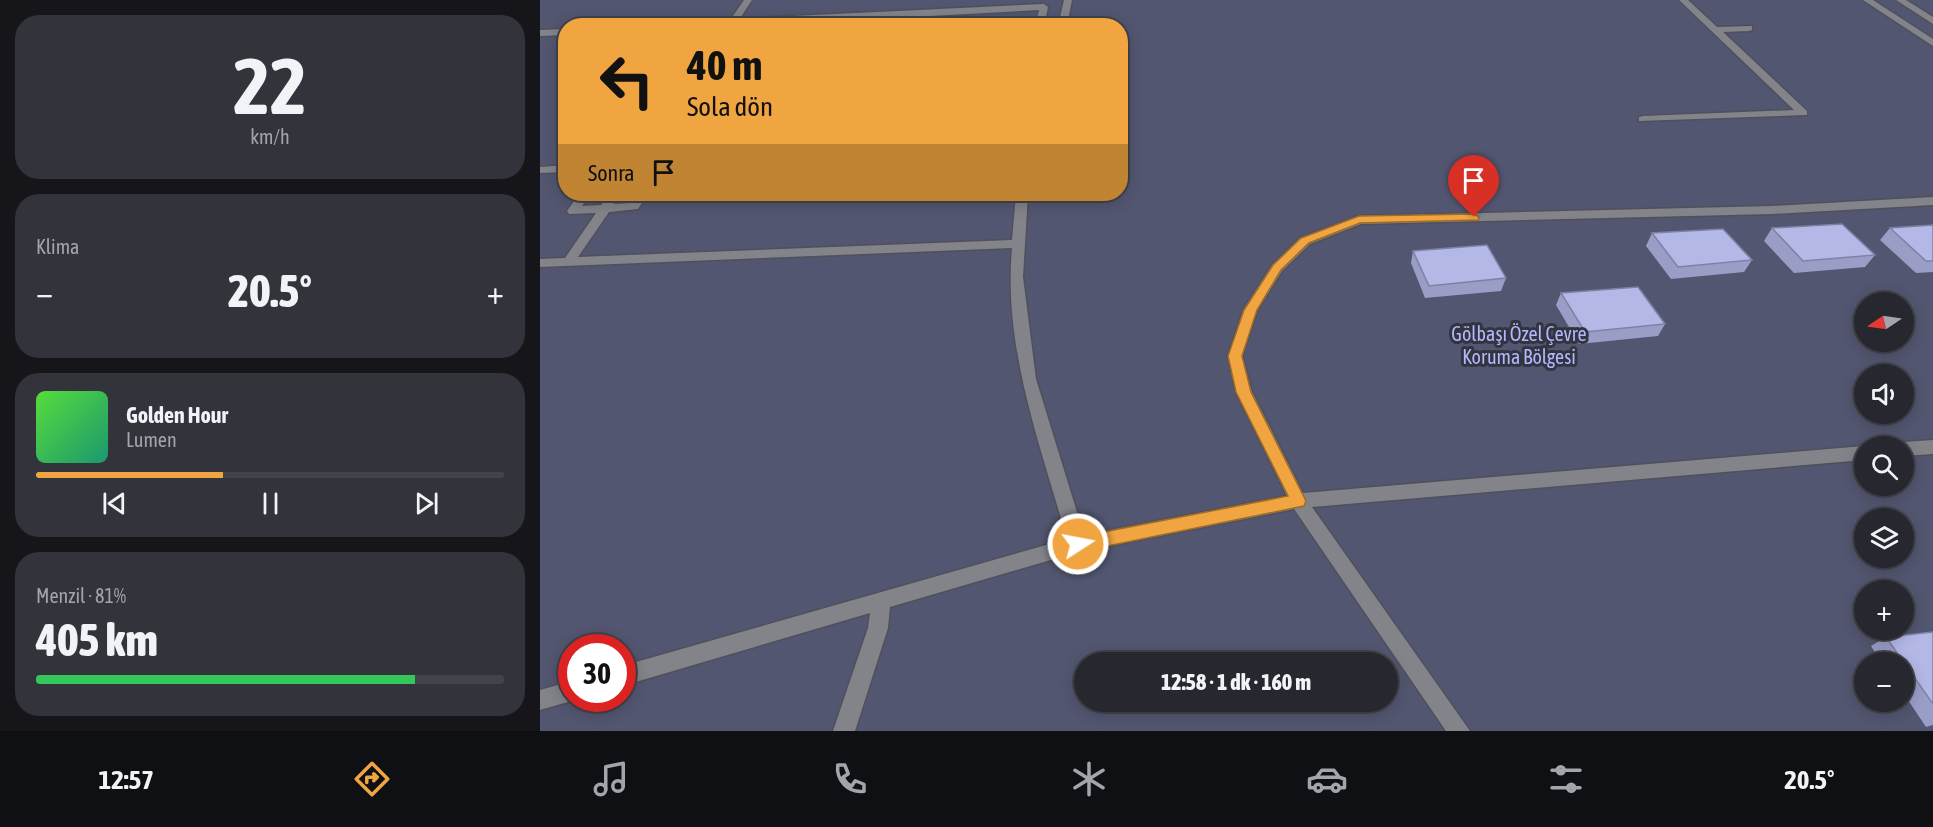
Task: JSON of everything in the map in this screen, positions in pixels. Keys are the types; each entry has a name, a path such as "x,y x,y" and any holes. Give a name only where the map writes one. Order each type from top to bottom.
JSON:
{"street":[{"path":"736,18 748,0"},
{"path":"1064,18 1068,0"},
{"path":"1643,119 1803,113 1683,0"},
{"path":"1867,0 1933,43"},
{"path":"1900,0 1933,21"},
{"path":"813,18 1044,7 1041,18"},
{"path":"1715,30 1749,28"},
{"path":"1913,30 1933,28"},
{"path":"540,33 558,32"},
{"path":"540,170 558,169"},
{"path":"580,201 573,211 634,206 637,201"},
{"path":"569,261 610,201"},
{"path":"1021,201 1016,278 1028,379 1078,544"},
{"path":"1459,731 1298,501 1244,392 1235,356 1250,310 1277,268 1305,241 1359,220 1772,210 1933,201"},
{"path":"540,262 1018,244"},
{"path":"1914,449 1933,447"},
{"path":"636,672 1078,544 1298,501 1854,454"},
{"path":"844,731 878,628 881,601"},
{"path":"540,700 558,695"}],"green space":[{"name":"Gölbaşı Özel Çevre Koruma Bölgesi","path":"540,0 1933,0 1933,731 540,731"}],"building":[{"path":"1842,224 1875,255 1803,261 1772,228"},
{"path":"1933,225 1933,261 1926,261 1890,228"},
{"path":"1723,229 1752,260 1678,267 1652,233"},
{"path":"1487,245 1506,278 1429,286 1413,251"},
{"path":"1638,287 1665,324 1585,332 1561,293"},
{"path":"1933,632 1933,704 1914,677 1914,652 1897,652 1888,640 1914,640 1914,634"}],"route":[{"path":"1078,544 1298,501 1244,392 1235,356 1250,310 1277,268 1305,241 1359,220 1474,217"}]}
